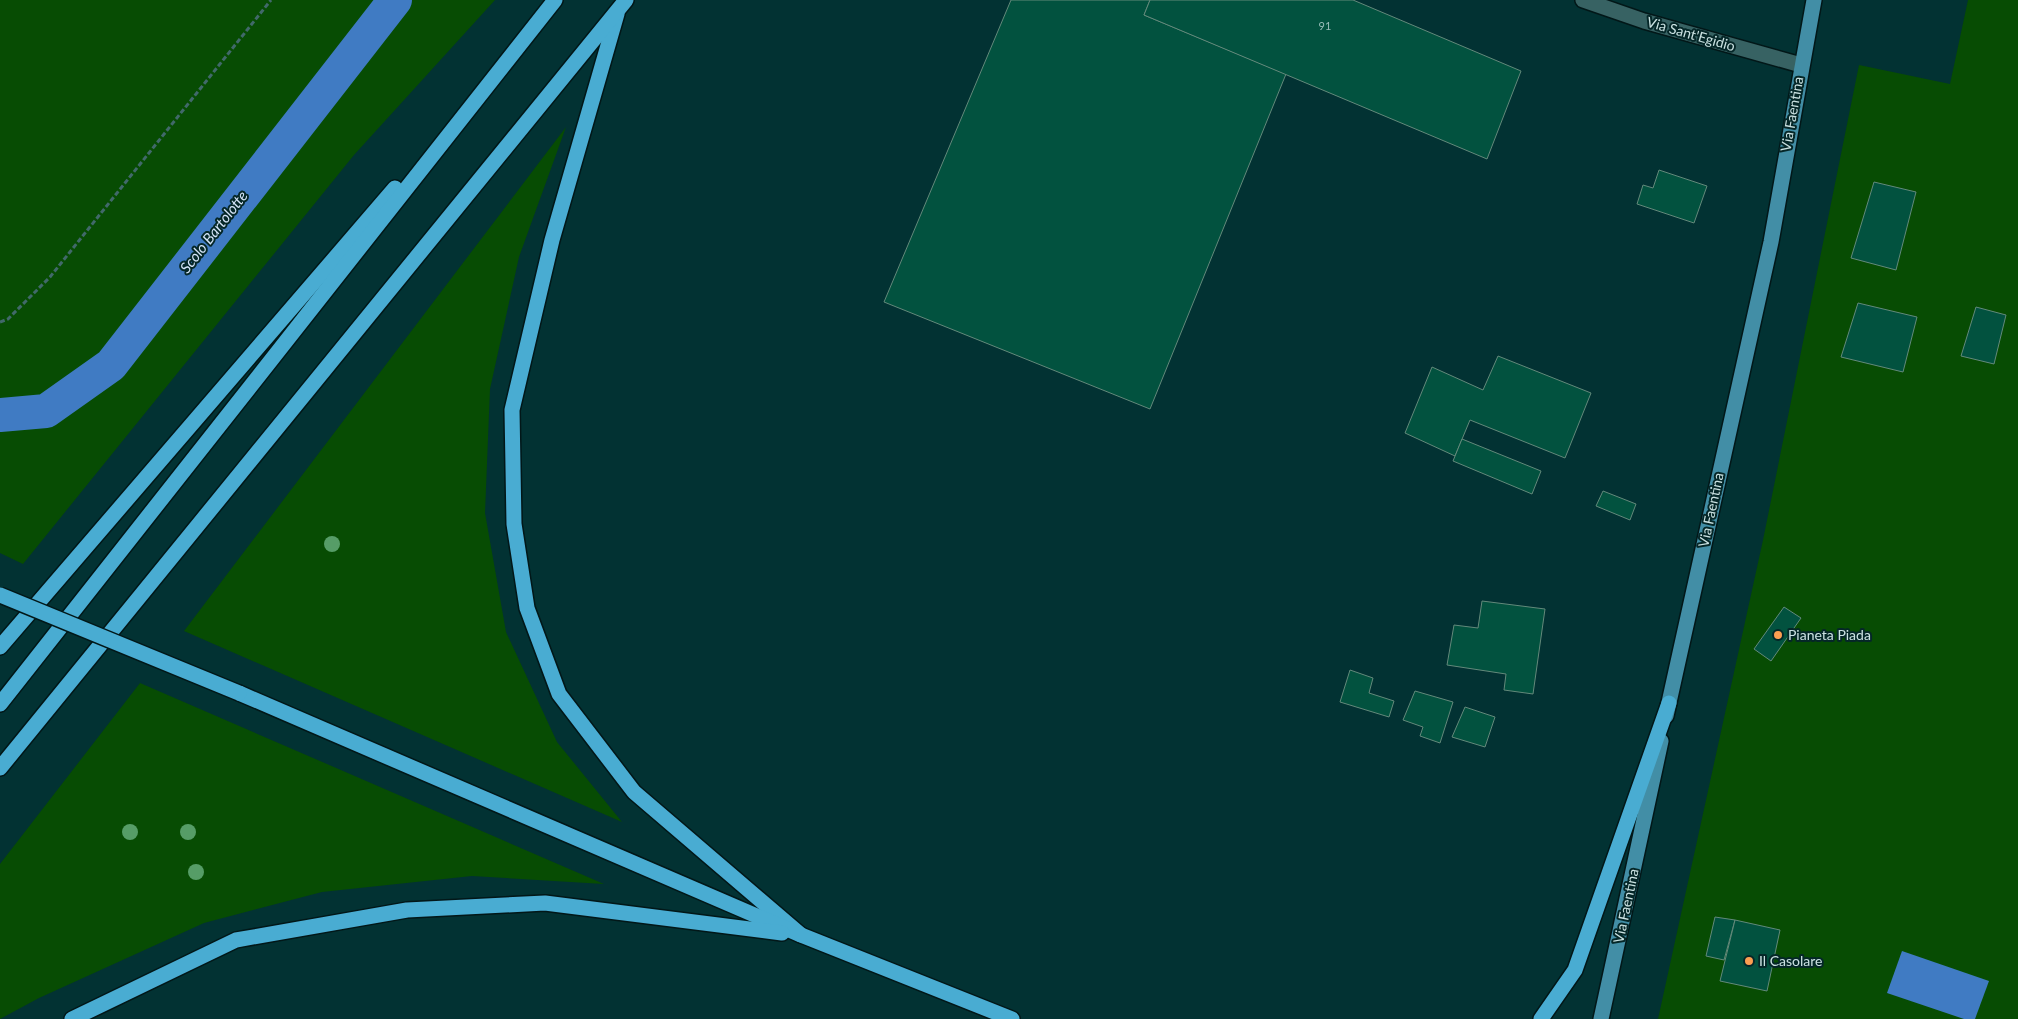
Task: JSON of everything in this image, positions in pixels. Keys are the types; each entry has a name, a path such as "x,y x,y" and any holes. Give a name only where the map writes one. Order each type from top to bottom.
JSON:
{"highway":[{"path":"0,647 555,0"},
{"path":"0,704 555,0"},
{"path":"0,768 626,0"},
{"path":"616,14 552,240 512,410 514,524 527,608 560,694 634,792 801,935"},
{"path":"0,595 239,693 801,935 1012,1019"},
{"path":"1541,1019 1575,970 1669,703"},
{"path":"72,1019 236,940 407,910 545,903 801,935"}],"main road":[{"name":"Via Faentina","path":"1601,1019 1771,242 1814,0"}],"street":[{"name":"Via Sant'Egidio","path":"1583,0 1644,21 1801,65"}],"path":[{"path":"0,322 8,320 50,277 271,0"}],"green space":[{"path":"0,0 495,0 354,155 23,564 0,553"},
{"path":"1968,0 2018,0 2018,1019 1658,1019 1763,540 1859,65 1950,84"},
{"path":"566,127 519,257 490,389 485,513 506,632 557,742 622,822 184,631"},
{"path":"140,683 604,884 472,876 322,892 204,923 39,998 0,1019 0,864"}],"water":[{"path":"1902,951 1989,981 1975,1019 1964,1019 1887,993"}],"building":[{"path":"1011,0 1150,0 1144,15 1286,74 1150,409 884,302"},
{"path":"1150,0 1353,0 1521,71 1487,159 1144,15"},
{"path":"1659,170 1707,186 1694,223 1637,204 1643,185 1653,188"},
{"path":"1874,182 1916,192 1896,270 1851,258"},
{"path":"1858,303 1917,317 1903,372 1841,357"},
{"path":"1976,307 2006,315 1994,364 1961,356"},
{"path":"1498,356 1591,393 1565,458 1470,420 1455,456 1405,433 1432,367 1483,390"},
{"path":"1462,439 1541,471 1532,494 1453,461"},
{"path":"1603,491 1636,504 1630,520 1596,506"},
{"path":"1482,601 1545,609 1533,694 1504,690 1506,674 1447,665 1454,625 1478,628"},
{"path":"1784,607 1801,618 1771,661 1754,649"},
{"path":"1350,670 1373,678 1369,693 1394,701 1389,717 1340,702"},
{"path":"1415,691 1453,702 1440,743 1420,736 1423,727 1403,720"},
{"path":"1465,707 1495,717 1485,747 1452,737"},
{"path":"1715,917 1735,920 1724,960 1706,956"},
{"path":"1735,920 1780,930 1767,991 1720,981"}],"waterway":[{"name":"Scolo Bartolotte","path":"0,415 46,411 111,365 395,0"}],"place":[{"name":"Pianeta Piada","path":"1778,635"},
{"name":"Il Casolare","path":"1749,961"}]}
